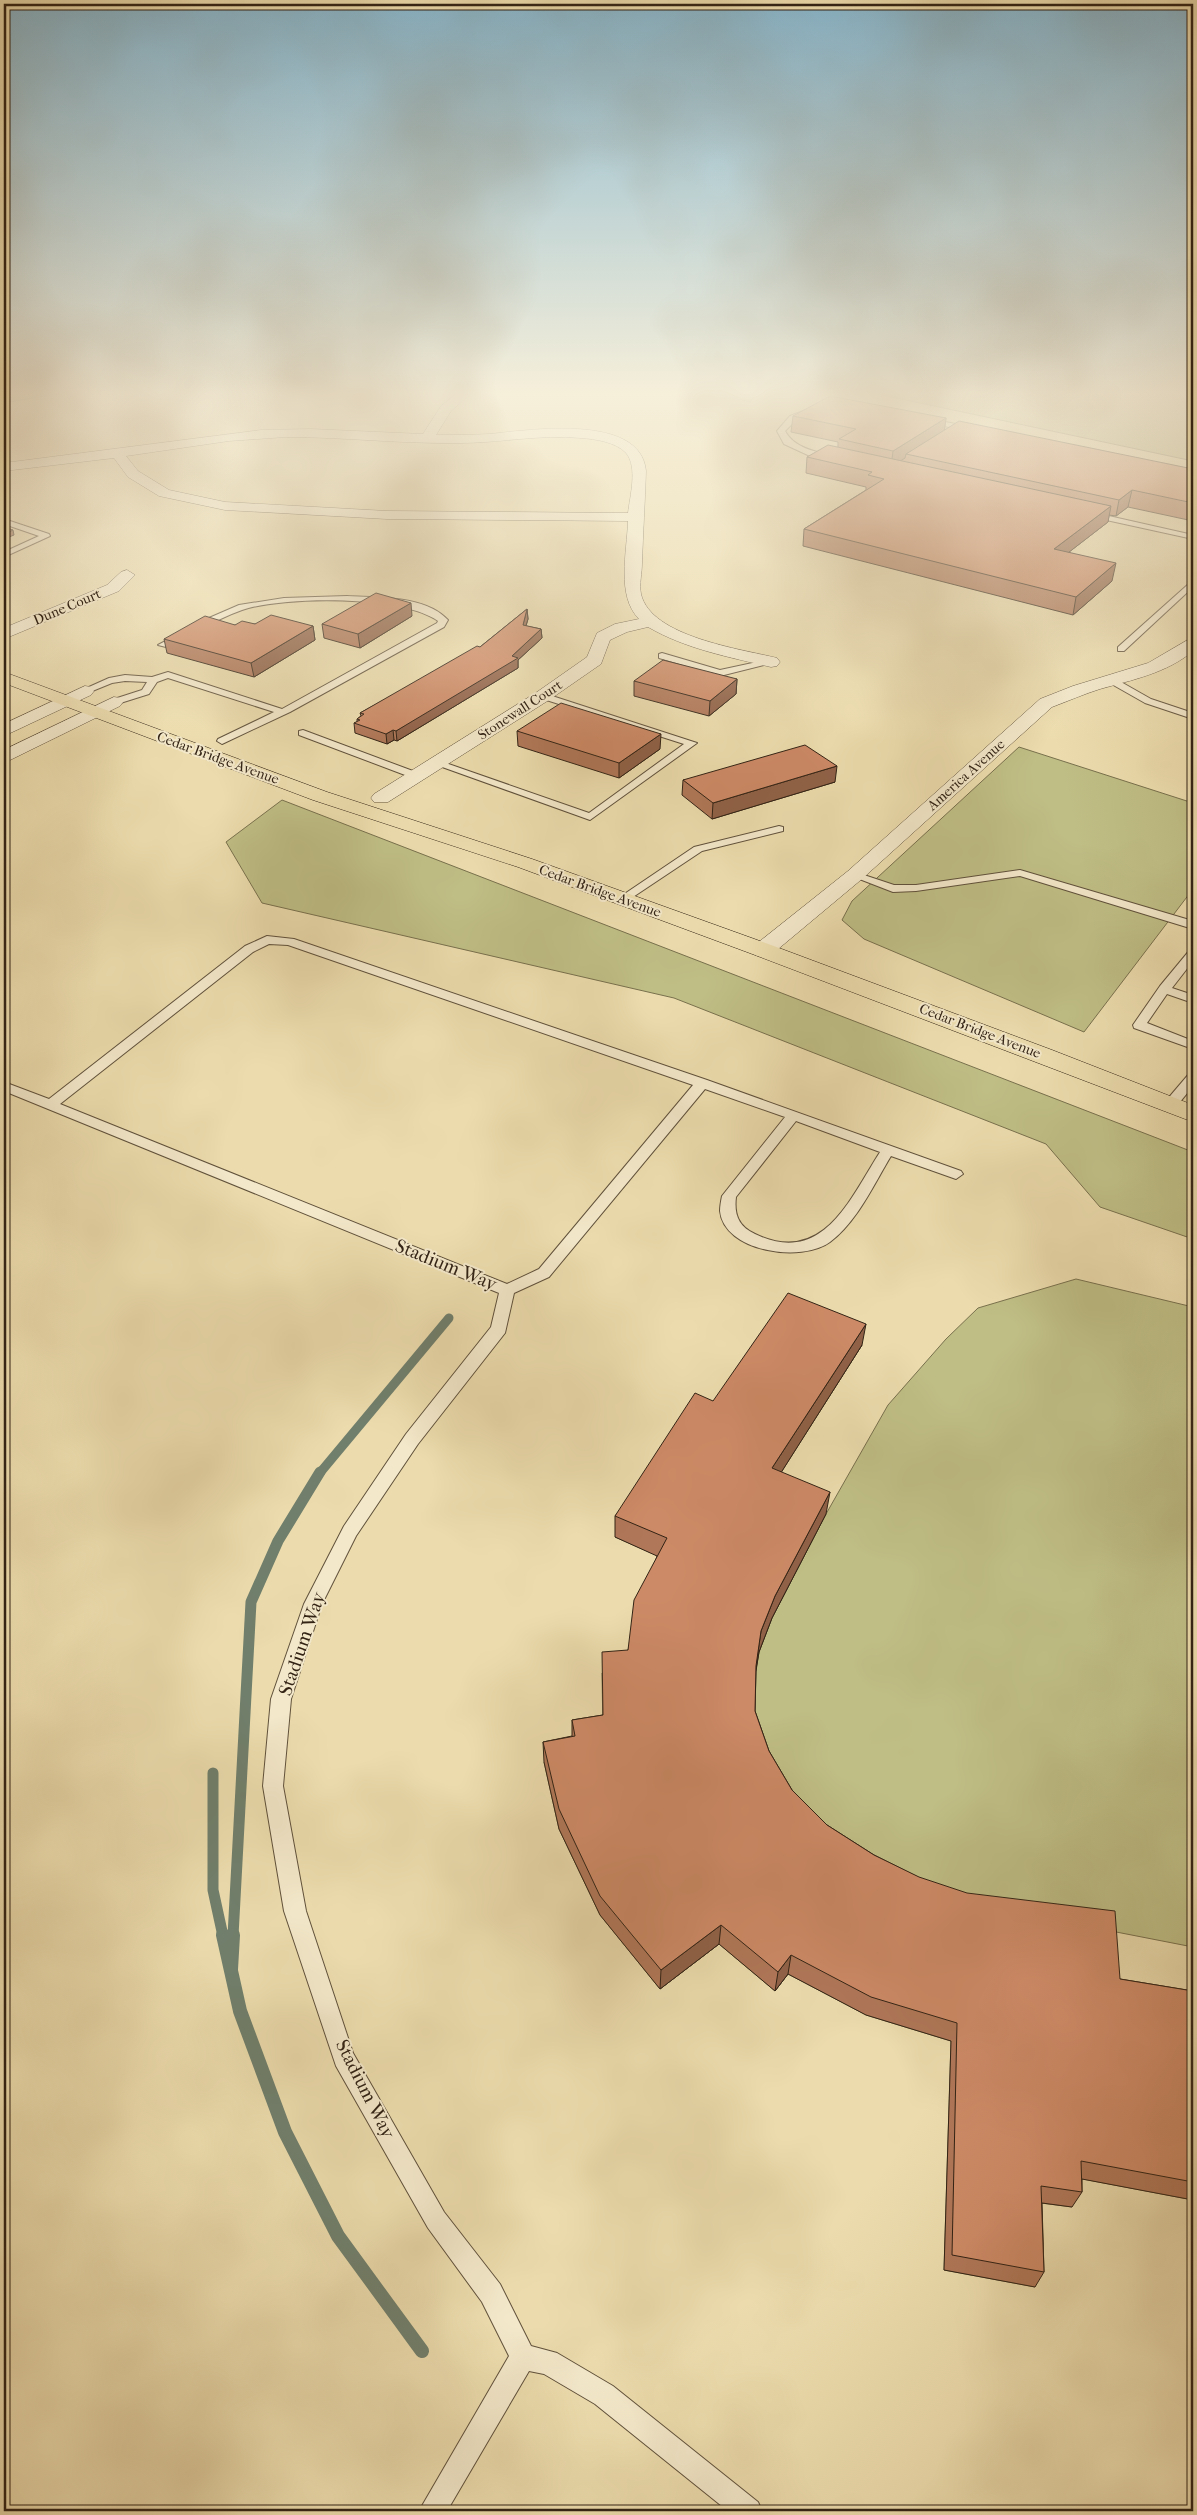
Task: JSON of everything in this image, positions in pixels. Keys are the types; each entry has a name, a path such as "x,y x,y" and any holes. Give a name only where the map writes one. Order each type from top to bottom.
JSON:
{"main road":[{"path":"26,667 114,702 316,775"},
{"name":"Cedar Bridge Avenue","path":"4,677 92,712 329,799 585,885 763,950 944,1017 1193,1114"},
{"path":"334,781 535,855 585,885"}],"street":[{"path":"250,507 388,515 635,517"},
{"path":"636,507 633,595 642,614 660,628 684,638 770,662"},
{"name":"Dune Court","path":"4,634 113,588 127,575"},
{"name":"Stonewall Court","path":"381,798 543,696 595,660 603,637 621,628 650,621"},
{"name":"America Avenue","path":"763,950 855,875 1046,703 1159,664 1182,654 1193,642"},
{"path":"4,731 85,690"},
{"path":"4,757 114,702"}],"lane":[{"path":"1084,513 1193,537"},
{"path":"4,521 46,536 4,555"},
{"path":"1121,649 1193,583"},
{"path":"163,645 242,607 265,604 357,599 401,602 429,610 443,620 441,625 283,712 222,741"},
{"path":"662,656 720,673 770,662"},
{"path":"85,690 108,681 125,678 154,680 168,675 283,712"},
{"path":"114,702 146,692 154,680"},
{"path":"1111,680 1148,701 1193,716"},
{"path":"436,763 590,817 692,742 543,696"},
{"path":"302,733 417,776"},
{"path":"623,899 698,849 733,838 779,829"},
{"path":"855,875 893,889 916,888 1020,874 1110,899 1193,926"},
{"path":"50,1105 249,949 267,940 290,942 702,1083 956,1174"},
{"path":"1193,954 1164,989 1139,1025 1193,1045"},
{"path":"1164,989 1193,999"},
{"path":"1170,1105 1193,1078"},
{"path":"507,1290 544,1273 702,1083"},
{"name":"Stadium Way","path":"4,1086 507,1290 499,1329 412,1438 350,1530 313,1604 282,1699 272,1786 295,1911 344,2058 436,2220 491,2293 523,2357"},
{"path":"794,1116 729,1196 725,1208 732,1226 742,1234 769,1245 796,1248 810,1247 830,1234 888,1150"},
{"path":"432,2511 523,2357 548,2362 604,2395 749,2511"}],"shaded area":[{"path":"1019,747 1193,803 1193,889 1084,1032 864,939 842,920 852,901"},
{"path":"282,800 1193,1152 1193,1239 1100,1207 1046,1144 674,998 262,903 226,842"},
{"path":"1076,1279 1193,1307 1193,1947 1106,1930 1111,1997 1193,2010 1193,2200 1072,2177 1072,2207 1033,2202 1035,2287 944,2270 951,2041 866,2015 788,1974 775,1991 719,1944 660,1989 600,1915 559,1829 544,1762 575,1756 603,1735 602,1673 628,1671 665,1559 615,1537 862,1345 770,1490 826,1514 888,1405 946,1339 978,1308"}],"building":[{"path":"839,507 1109,507 1054,549 1116,563 1076,597 804,529"},
{"path":"4,527 13,530 4,534"},
{"path":"376,593 411,603 358,634 322,624"},
{"path":"527,609 523,625 541,629 512,656 518,658 396,731 393,730 386,734 354,723 360,720 357,719 364,714 360,713 477,646 480,647"},
{"path":"271,615 313,626 251,663 164,639 205,616 235,625 242,621 255,624"},
{"path":"663,660 737,679 710,701 634,681"},
{"path":"561,703 661,734 619,763 517,731"},
{"path":"805,745 837,766 713,803 683,780"},
{"path":"788,1293 866,1324 772,1468 830,1492 775,1596 761,1631 756,1666 755,1711 769,1751 792,1790 827,1825 874,1855 919,1877 967,1893 1115,1911 1120,1979 1193,1991 1193,2182 1081,2161 1082,2192 1041,2186 1044,2272 952,2255 957,2023 871,1997 791,1955 778,1972 721,1925 661,1970 600,1896 559,1809 543,1742 575,1736 572,1720 603,1715 602,1652 628,1650 634,1600 667,1538 615,1516 695,1393 713,1401"}],"waterway":[{"path":"319,1474 449,1318"},
{"path":"233,1936 251,1602 278,1541 320,1472"},
{"path":"213,1773 213,1890 223,1936"},
{"path":"223,1935 240,2011 285,2132 338,2236 422,2351"},
{"path":"231,1969 233,1935"}]}
